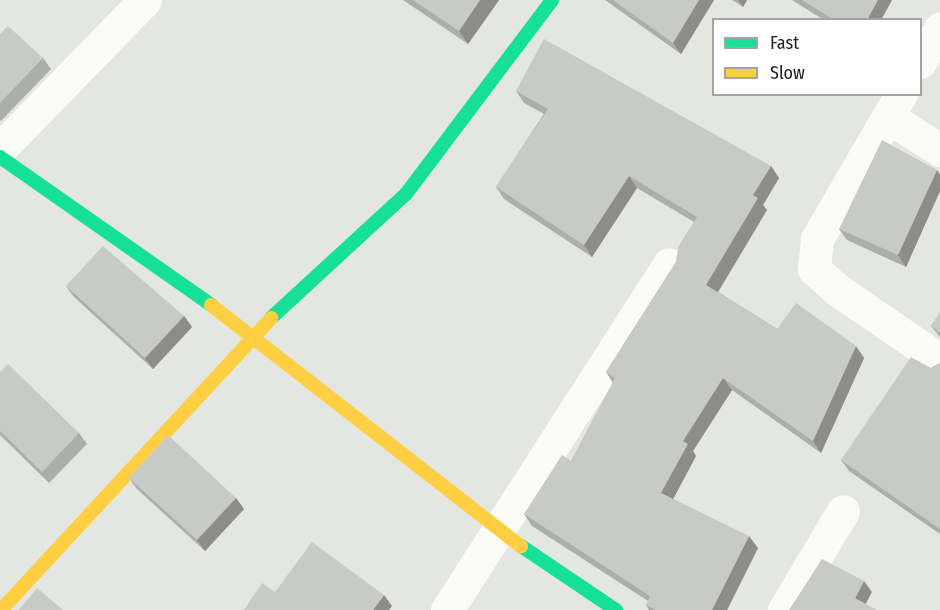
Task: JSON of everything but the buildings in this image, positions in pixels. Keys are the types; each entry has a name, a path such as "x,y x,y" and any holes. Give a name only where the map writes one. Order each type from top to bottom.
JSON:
{"street":[{"path":"0,149 145,0"},
{"path":"1,610 253,334 406,194 552,0"},
{"path":"922,60 940,29"},
{"path":"940,150 894,106 817,239 814,269 836,289 940,360"},
{"path":"0,157 253,334 499,532 616,610"},
{"path":"447,610 669,264"},
{"path":"784,610 843,511"}],"traffic: fast":[{"path":"271,318 406,194 552,0"},
{"path":"0,157 211,305"},
{"path":"521,546 616,610"}],"traffic: slow":[{"path":"211,305 521,546"},
{"path":"1,610 271,318"}]}
